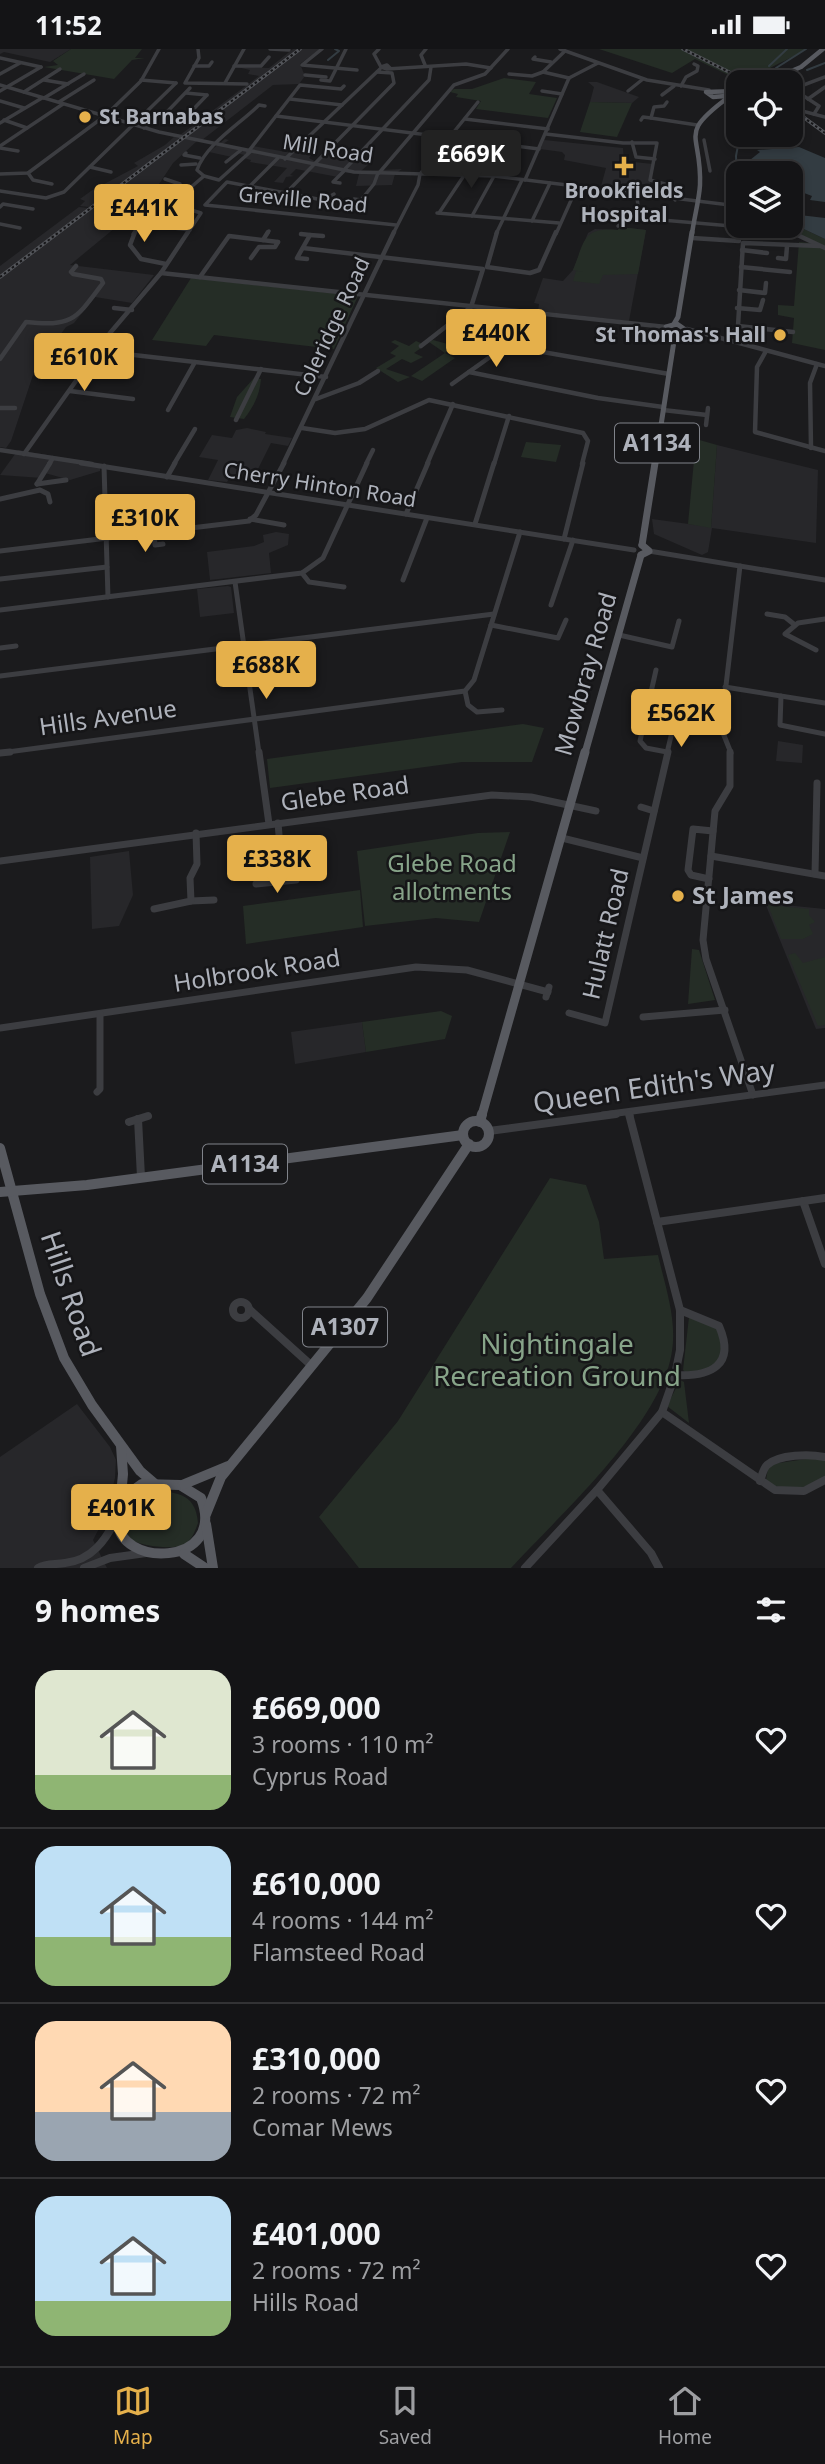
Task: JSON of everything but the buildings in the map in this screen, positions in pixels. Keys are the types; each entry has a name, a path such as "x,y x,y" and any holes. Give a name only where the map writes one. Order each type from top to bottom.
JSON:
{"main road":[{"path":"794,70 823,49"},
{"path":"708,93 726,90"},
{"path":"708,93 726,94"},
{"path":"708,93 712,106"},
{"path":"677,324 695,223 700,177 694,139 697,125 712,106 726,99"},
{"path":"677,324 687,330 675,337 665,329 677,324"},
{"name":"A1134","path":"642,545 675,337"},
{"path":"638,552 642,545 649,551"},
{"path":"638,552 649,551"},
{"name":"Mowbray Road","path":"480,1122 619,635 638,552"},
{"path":"480,1122 489,1131"},
{"name":"A1134","path":"466,1139 467,1124 480,1122"},
{"name":"A1134","path":"6,1192 466,1139 483,1145 489,1137 489,1131"},
{"name":"A1307","path":"213,1568 206,1518 213,1490 230,1465 314,1367 367,1298 466,1139"},
{"name":"Hills Road","path":"0,1148 6,1192 54,1336 74,1378 143,1474 154,1483"},
{"path":"118,1513 138,1487 154,1483 180,1485 201,1499 206,1518 197,1540 177,1556 146,1553 125,1541 118,1513 123,1474 121,1445"},
{"name":"A1307","path":"180,1485 207,1478 230,1465"},
{"path":"184,1553 205,1568"}],"street":[{"path":"0,174 28,173 104,116 141,80 159,49 169,49"},
{"path":"198,49 199,58 185,83 247,84"},
{"path":"234,66 261,66 270,56 271,49 289,50"},
{"path":"322,49 302,64 357,70"},
{"path":"321,80 331,79 346,49"},
{"path":"286,193 394,83 394,75 374,54 379,49"},
{"path":"340,183 333,182 430,79 421,55 426,49"},
{"path":"354,199 361,200 376,182 378,173 456,84 483,75 508,49"},
{"path":"560,49 643,79 708,93"},
{"path":"225,83 242,51"},
{"path":"231,53 242,51"},
{"path":"509,74 532,76 543,72 565,51"},
{"path":"535,57 533,59 551,62"},
{"path":"0,58 41,67 0,90"},
{"path":"285,159 377,72 381,67 380,61"},
{"path":"194,66 209,67 212,62"},
{"path":"0,74 21,63"},
{"path":"543,72 569,78 598,64"},
{"path":"681,86 686,77 697,71 699,67 694,64"},
{"path":"381,67 489,67"},
{"path":"377,72 389,68"},
{"path":"24,92 60,69"},
{"path":"2,120 84,74"},
{"path":"819,74 825,76"},
{"path":"304,75 339,82"},
{"path":"814,114 819,107 793,89 825,76"},
{"path":"421,346 471,307 502,219 539,149 569,78"},
{"path":"631,86 643,79"},
{"path":"44,80 68,85"},
{"path":"0,146 78,89 87,88 94,80"},
{"path":"0,191 50,198 64,192 176,83 141,80"},
{"path":"622,83 635,87 628,92"},
{"name":"Mill Road","path":"0,85 178,136 344,170 494,176 637,196 726,205"},
{"path":"265,106 259,105 236,129 200,158 196,165 197,171 219,180 249,152 300,85 341,89 344,86"},
{"path":"662,95 671,85"},
{"path":"808,99 825,87"},
{"path":"164,115 190,88"},
{"path":"324,95 329,88"},
{"path":"542,91 562,94"},
{"path":"143,127 159,114 185,117 207,95 186,93"},
{"path":"290,99 342,105"},
{"name":"Coleridge Road","path":"250,519 268,492 302,428 396,225 418,185 420,174 478,102"},
{"path":"651,118 652,107 665,106 667,102"},
{"path":"2,103 24,108"},
{"path":"803,111 825,117"},
{"path":"276,116 539,149"},
{"path":"415,117 425,119"},
{"path":"641,120 643,117 665,124 697,125"},
{"path":"465,119 632,142 657,143 650,180 676,187 675,200"},
{"path":"2,120 27,128"},
{"path":"402,131 410,126"},
{"path":"704,140 710,171"},
{"path":"632,142 636,157 655,159"},
{"path":"474,175 494,143"},
{"path":"202,145 210,149"},
{"path":"0,146 18,151"},
{"path":"226,162 241,150"},
{"path":"186,153 184,155 200,158"},
{"path":"697,155 705,154"},
{"path":"250,186 278,158"},
{"path":"181,165 196,165"},
{"path":"90,167 111,172"},
{"path":"28,173 33,180 52,184"},
{"path":"465,174 438,213 559,223"},
{"path":"190,188 204,176"},
{"path":"472,216 494,176"},
{"path":"24,453 161,273 200,211 164,202 180,184 165,179"},
{"name":"Greville Road","path":"250,186 226,182 209,200 207,207 396,225"},
{"path":"532,221 550,183"},
{"path":"250,186 322,201 334,194"},
{"path":"303,247 537,272 577,187"},
{"path":"618,226 638,207 637,196"},
{"path":"1,205 33,209"},
{"path":"627,218 602,213 598,216 726,226"},
{"path":"147,217 131,237 130,245 141,259 166,264"},
{"path":"176,228 181,220"},
{"path":"0,224 20,228"},
{"path":"165,227 190,230"},
{"path":"263,240 269,231"},
{"path":"301,234 323,236"},
{"path":"297,258 310,235"},
{"path":"200,277 228,237 278,243 273,247 259,247 251,258"},
{"path":"692,237 739,241"},
{"path":"801,238 820,248"},
{"path":"726,341 738,326 740,267 745,242 820,248"},
{"path":"778,258 786,259 787,246"},
{"path":"742,250 767,253"},
{"path":"286,256 307,258"},
{"path":"0,359 26,322 67,325 82,311 103,282 101,279 73,274 71,272 76,266"},
{"path":"740,267 790,272"},
{"path":"161,273 665,329"},
{"path":"739,290 765,293 766,283"},
{"path":"737,308 760,310 763,300"},
{"path":"114,308 132,310"},
{"path":"738,326 793,332"},
{"path":"687,330 825,366"},
{"path":"452,384 525,332"},
{"path":"508,346 669,374"},
{"path":"99,351 326,377"},
{"path":"765,351 757,367 754,430 763,436 825,451"},
{"path":"168,410 195,362"},
{"path":"811,448 810,383 817,364"},
{"path":"236,420 261,369"},
{"path":"316,398 372,377 378,371"},
{"path":"469,372 606,399 707,415"},
{"path":"70,391 133,399"},
{"path":"302,428 335,433 357,430 426,400 578,431 588,438 564,539"},
{"path":"406,514 453,404"},
{"path":"0,408 15,408"},
{"path":"706,425 708,408"},
{"path":"475,524 509,416"},
{"path":"167,477 195,428"},
{"name":"Cherry Hinton Road","path":"0,450 638,552"},
{"path":"0,610 302,573 315,567 323,558 373,450"},
{"path":"53,458 37,484 66,480"},
{"path":"104,466 108,597"},
{"path":"0,499 38,490 48,494 50,502"},
{"path":"403,580 427,517"},
{"path":"0,551 153,534 250,519 284,525"},
{"path":"502,710 477,712 468,705 467,689 491,625 520,532"},
{"path":"153,534 155,545 163,544"},
{"path":"551,605 573,540"},
{"path":"649,551 825,580"},
{"path":"740,566 721,728 731,754 732,775 730,786 715,810 703,940 706,959 753,1094"},
{"path":"0,579 107,567"},
{"path":"302,573 309,582 344,587"},
{"path":"235,582 246,644 269,824"},
{"path":"0,676 494,614"},
{"path":"767,614 785,617 796,625"},
{"path":"780,640 796,625 825,619"},
{"path":"491,625 556,638 561,636 566,620"},
{"path":"619,635 672,647 679,621"},
{"path":"785,635 816,650"},
{"path":"0,648 16,646"},
{"path":"656,670 640,741 642,746 667,752"},
{"path":"725,687 825,703"},
{"name":"Hills Avenue","path":"0,753 467,689"},
{"name":"Hulatt Road","path":"569,1013 605,1023 681,694"},
{"path":"781,696 780,725 825,734"},
{"path":"815,874 817,783"},
{"name":"Glebe Road","path":"0,861 492,795 531,797 571,805"},
{"path":"571,805 596,811"},
{"path":"641,807 654,810"},
{"path":"278,823 284,881"},
{"path":"709,879 691,875 688,870 693,829 713,831"},
{"path":"191,901 190,878 197,861 197,833"},
{"name":"Hulatt Road","path":"562,838 643,858"},
{"path":"711,856 825,876"},
{"path":"256,884 296,880"},
{"path":"153,909 191,901 214,900"},
{"name":"Holbrook Road","path":"0,1028 416,967 467,971 519,984"},
{"path":"519,984 548,992"},
{"path":"643,1017 725,1010"},
{"path":"97,1092 100,1089 100,1014"},
{"name":"Queen Edith's Way","path":"489,1131 825,1085"},
{"path":"525,1568 597,1490 662,1412 675,1375 680,1350 680,1310 629,1112"},
{"path":"130,1122 148,1116"},
{"path":"138,1119 141,1177"},
{"path":"657,1222 825,1198"},
{"path":"803,1201 825,1264"},
{"path":"250,1310 314,1367"},
{"path":"675,1375 685,1377 715,1371 722,1366 724,1359 723,1332 719,1326 680,1310"},
{"path":"662,1412 775,1490 804,1492 825,1480"},
{"path":"760,1481 765,1467 771,1462 808,1455 825,1457"},
{"path":"597,1490 651,1553 659,1568"},
{"path":"38,1568 46,1563 58,1566 71,1563 91,1555 106,1540 118,1513"},
{"path":"84,1568 110,1558 146,1553"}],"shaded area":[{"path":"0,49 71,49 50,62 4,52 0,54"},
{"path":"293,49 320,49 300,64 305,76 299,84 273,85 202,140 180,135 259,76 248,74 250,70 237,67 269,68"},
{"path":"588,82 597,82 639,97 632,103 590,102 594,87"},
{"path":"174,137 197,141 173,163 153,193 134,212 80,206 85,201 80,199 138,166 134,163"},
{"path":"225,139 229,140 223,144 246,150 253,146 312,154 309,158 316,162 324,154 370,163 361,171 402,169 395,174 392,185 356,186 359,174 343,172 338,177 296,169 290,175 294,176 286,177 283,183 274,182 287,168 250,162 244,155 237,153 232,157 209,152"},
{"name":"Brookfields Hospital","path":"544,140 623,148 624,161 653,164 650,185 634,183 631,194 600,190 606,168 564,160 565,155 562,152 540,149"},
{"path":"799,147 825,158 825,202 810,200 812,196 803,194 803,161 750,161 760,152 757,150"},
{"path":"79,207 133,213 70,265 154,275 132,303 95,297 74,323 66,327 35,369 11,441 6,448 0,447 0,266"},
{"path":"803,215 825,218 825,239 803,229"},
{"path":"620,227 646,230 629,321 538,311 539,304 534,303 543,278 563,281 573,270 588,233 595,229 618,230"},
{"path":"247,428 292,438 288,446 271,443 257,471 246,469 242,477 231,475 227,482 208,480 218,460 199,457 212,435 232,438 236,430"},
{"path":"717,445 818,470 816,543 712,528 708,552 702,555 654,534 652,519 711,527"},
{"path":"18,450 100,464 100,471 70,480 45,473 42,478 0,475"},
{"path":"276,532 289,534 288,545 269,553 271,573 210,580 207,552 254,546 264,542 263,535"},
{"path":"231,587 234,613 200,617 197,589"},
{"path":"778,741 803,745 802,763 776,761"},
{"path":"129,851 133,895 119,926 92,929 90,857"},
{"path":"765,903 825,909 825,1028 816,1029"},
{"path":"362,1022 366,1052 295,1064 291,1032"},
{"path":"77,1404 110,1447 116,1460 115,1478 105,1517 93,1540 107,1568 0,1568 0,1457"}],"green space":[{"path":"71,49 142,49 135,58 145,58 132,60 114,79 44,67 58,65 53,61"},
{"path":"599,49 806,49 768,70 726,70 726,74 695,59 672,73"},
{"path":"504,78 536,82 529,94 557,98 548,118 476,109 481,101 456,97 458,94 450,92 454,89 472,89"},
{"path":"590,102 632,103 617,137 580,132"},
{"path":"620,227 646,230 638,274 603,275 599,284 573,281 576,271 583,272 573,270 586,238 597,231 618,230"},
{"path":"803,229 825,239 825,350 792,343 794,318 778,315 778,305 794,306 799,242 811,243 802,238"},
{"path":"191,278 358,296 334,349 214,335 206,346 152,340"},
{"path":"395,340 409,346 416,341 425,345 414,353 423,357 411,363 402,359 386,369 410,377 398,382 376,368 396,356 390,353 399,346 391,342"},
{"path":"433,340 455,346 445,353 429,342"},
{"path":"445,353 455,358 422,381 411,376"},
{"path":"254,378 261,379 258,395 251,409 244,419 230,417 237,397"},
{"path":"696,439 717,445 711,528 688,524"},
{"path":"526,442 561,445 556,462 521,457"},
{"path":"523,724 544,728 532,762 462,762 270,788 267,759"},
{"name":"Glebe Road allotments","path":"510,832 479,922 436,918 365,926 357,851 478,833"},
{"path":"360,890 363,927 246,944 243,906"},
{"path":"768,905 809,909 809,915 815,922 809,925 813,934 803,939 781,939"},
{"path":"692,949 699,950 715,1000 688,1004"},
{"path":"795,953 803,963 825,957 825,1025 818,1026 788,955"},
{"path":"441,1011 452,1016 445,1039 366,1052 362,1022"},
{"name":"Nightingale Recreation Ground","path":"550,1178 586,1185 599,1222 604,1259 658,1255 670,1303 673,1339 664,1379 650,1408 606,1467 511,1568 359,1568 319,1517 398,1421"},
{"path":"689,1317 714,1326 722,1334 721,1366 687,1374 683,1370"},
{"path":"680,1380 684,1382 689,1423 667,1406"},
{"path":"819,1457 825,1460 825,1477 810,1484 788,1489 766,1480 768,1468 772,1464"},
{"path":"147,1490 182,1495 193,1505 198,1523 189,1541 171,1547 139,1543 129,1538 123,1524 125,1509 134,1497"}],"waterway":[{"path":"328,60 339,51 335,49"},
{"path":"769,66 787,49"},
{"path":"776,68 806,49"},
{"path":"807,70 825,63"},
{"path":"736,161 738,147"}],"railway":[{"path":"0,277 300,49"},
{"path":"683,49 726,70"},
{"path":"803,117 825,133"}],"place":[{"name":"St Barnabas","path":"85,117"},
{"name":"Brookfields Hospital","path":"624,166"},
{"name":"St Thomas's Hall","path":"780,335"},
{"name":"St James","path":"678,896"}]}
